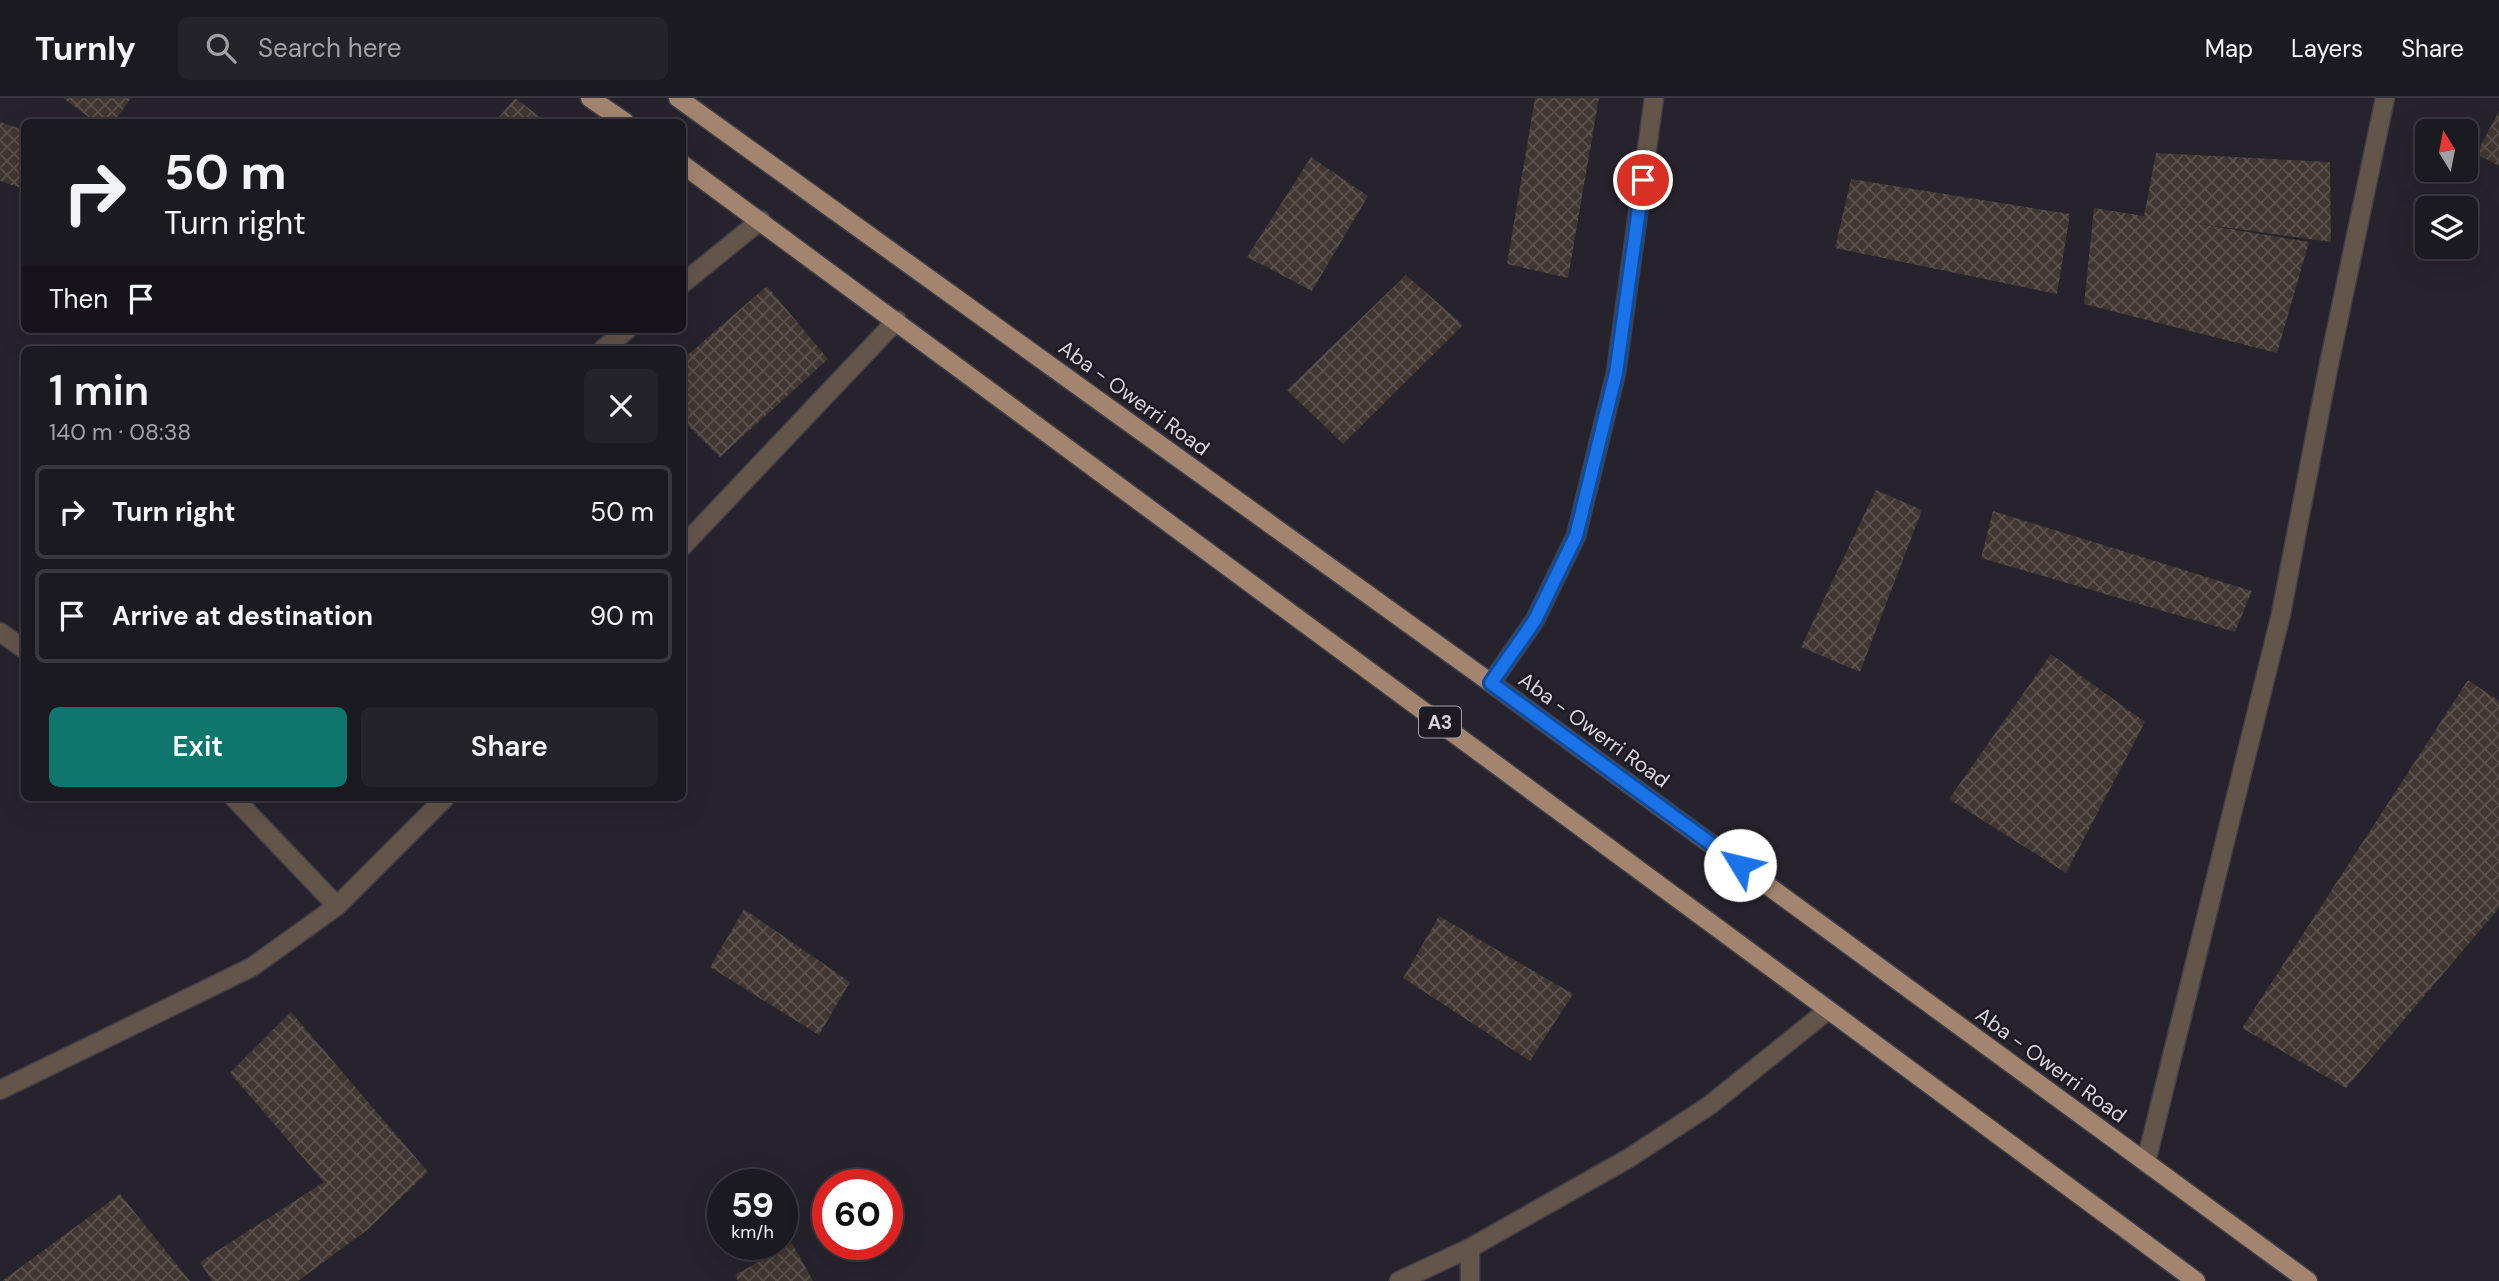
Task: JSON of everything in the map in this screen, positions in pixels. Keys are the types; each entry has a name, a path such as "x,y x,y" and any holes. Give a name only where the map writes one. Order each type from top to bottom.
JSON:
{"main road":[{"path":"590,98 621,119"},
{"name":"Aba - Owerri Road","path":"678,98 1491,683 2308,1281"},
{"name":"A3","path":"686,167 897,320 2190,1279"}],"street":[{"path":"1491,683 1535,620 1576,536 1616,373 1654,98"},
{"path":"2146,1162 2281,614 2328,369 2385,98"},
{"path":"686,281 761,220"},
{"path":"686,543 897,320"},
{"path":"608,346 623,333"},
{"path":"0,632 21,647"},
{"path":"237,801 337,906"},
{"path":"0,1090 252,967 337,906 442,801"},
{"path":"1399,1281 1470,1248 1629,1158 1710,1105 1828,1010"},
{"path":"1470,1248 1470,1281"}],"building":[{"path":"63,98 131,98 116,119 91,119"},
{"path":"515,98 543,119 498,119"},
{"path":"1535,98 1599,98 1568,278 1507,264"},
{"path":"2499,111 2499,166 2478,155"},
{"path":"0,122 21,129 21,188 0,181"},
{"path":"2156,153 2330,162 2331,242 2194,223 2309,242 2277,353 2084,304 2094,208 2144,216"},
{"path":"1311,157 1368,196 1312,291 1247,257"},
{"path":"1851,179 2070,214 2057,294 1835,248"},
{"path":"1406,275 1463,325 1343,444 1287,390"},
{"path":"767,286 828,359 720,457 686,424 686,357"},
{"path":"1876,490 1922,510 1860,672 1801,647"},
{"path":"1993,511 2252,591 2235,632 1981,558"},
{"path":"2051,654 2145,722 2066,873 1949,799"},
{"path":"2468,680 2499,701 2499,908 2346,1088 2242,1028"},
{"path":"744,909 850,982 819,1035 710,967"},
{"path":"1439,916 1573,994 1530,1061 1403,978"},
{"path":"291,1012 428,1172 367,1230 298,1281 212,1281 200,1262 324,1182 230,1073"},
{"path":"120,1194 190,1281 2,1281"},
{"path":"798,1254 813,1281 738,1281 735,1275 762,1260 798,1260"}],"route":[{"path":"1643,180 1616,373 1576,536 1535,620 1491,683 1740,865"}]}
